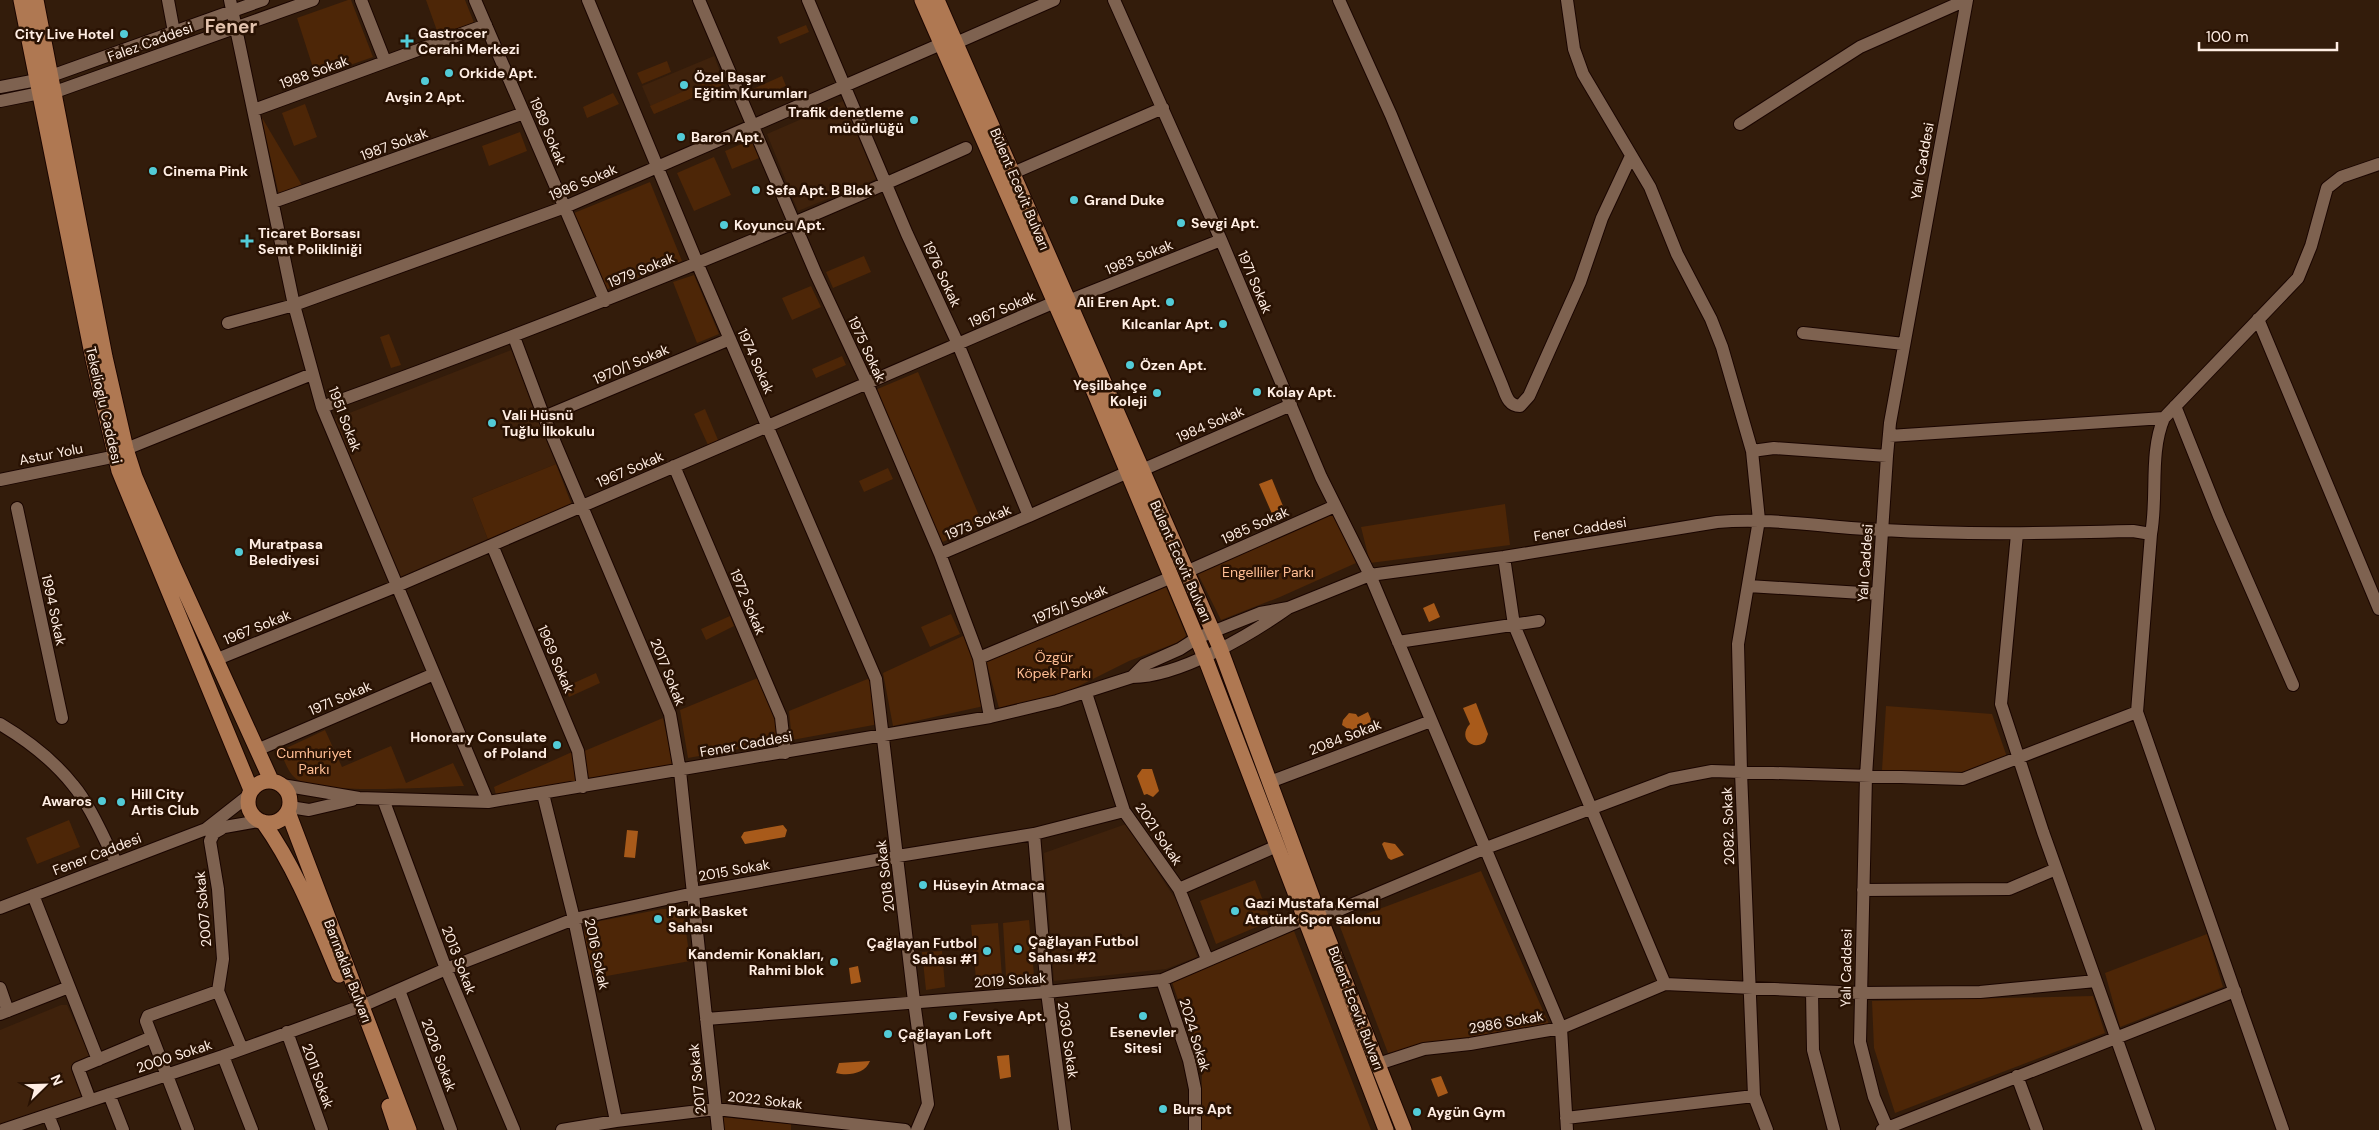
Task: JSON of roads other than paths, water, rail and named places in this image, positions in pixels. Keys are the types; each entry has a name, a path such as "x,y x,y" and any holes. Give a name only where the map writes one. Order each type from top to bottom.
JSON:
{"main road":[{"name":"Tekelioglu Caddesi","path":"21,0 46,85 105,357 126,449 135,477 215,660 257,750 276,783"},
{"name":"Tekelioglu Caddesi","path":"36,0 46,85 105,416 119,471 250,793"},
{"name":"Bülent Ecevit Bulvarı","path":"922,0 949,44 1013,173 1061,302"},
{"name":"Bülent Ecevit Bulvarı","path":"937,0 949,44 1179,574 1220,648 1320,918 1382,1063 1404,1130"},
{"name":"Bülent Ecevit Bulvarı","path":"1179,574 1197,638 1386,1130"},
{"path":"259,783 276,783 289,795 289,809 274,822 261,821 249,810 250,793 259,783"},
{"name":"Barınaklar Bulvarı","path":"289,809 358,1007 397,1130"},
{"name":"Barınaklar Bulvarı","path":"261,821 294,873 358,1007 409,1130"}],"street":[{"path":"168,0 174,32"},
{"name":"Falez Caddesi","path":"46,85 174,32 231,6 263,0"},
{"name":"Falez Caddesi","path":"46,85 237,27 312,0"},
{"path":"361,0 385,61"},
{"name":"1989 Sokak","path":"476,0 605,301"},
{"name":"1975 Sokak","path":"699,0 940,554 979,658 990,717"},
{"name":"1976 Sokak","path":"808,0 886,184 958,344 1029,516"},
{"name":"1986 Sokak","path":"228,322 294,305 565,207 844,85 1054,0"},
{"name":"1971 Sokak","path":"1114,0 1221,240 1335,506 1370,575 1561,1028"},
{"path":"1339,0 1391,115 1509,402 1515,406 1520,406 1529,396 1580,282 1602,218 1631,156"},
{"name":"2082. Sokak","path":"1567,0 1574,49 1582,74 1650,188 1677,254 1711,319 1722,347 1752,451 1759,520 1738,644 1741,772 1754,1096 1767,1130"},
{"path":"1740,124 1860,47 1966,0"},
{"name":"Yalı Caddesi","path":"1886,1129 1874,1097 1860,1042 1866,776 1887,456 1904,344 1966,0"},
{"name":"1974 Sokak","path":"591,1 656,167 876,679 882,736"},
{"name":"1951 Sokak","path":"231,6 237,27 294,305 322,407 488,802"},
{"name":"1988 Sokak","path":"254,110 486,26"},
{"path":"0,87 46,85"},
{"path":"0,100 46,85"},
{"path":"1013,173 1163,108"},
{"name":"1987 Sokak","path":"273,202 524,113"},
{"name":"1979 Sokak","path":"322,407 514,337 697,264 966,148"},
{"path":"2283,1130 2137,712 2157,448 2160,428 2164,418 2298,278 2311,246 2328,188 2342,178 2379,164"},
{"name":"1983 Sokak","path":"1061,302 1221,240"},
{"name":"1967 Sokak","path":"215,660 397,586 958,344 1061,302"},
{"path":"2258,319 2379,609"},
{"path":"1803,333 1904,344"},
{"name":"2017 Sokak","path":"514,337 544,417 670,714 680,771 718,1130"},
{"name":"1970/1 Sokak","path":"544,417 730,340"},
{"path":"126,449 312,374"},
{"name":"1984 Sokak","path":"1135,471 1291,405"},
{"path":"2175,406 2219,516 2293,685"},
{"path":"1889,436 2164,418"},
{"path":"1752,451 1774,448 1887,456"},
{"name":"Astur Yolu","path":"0,480 107,458"},
{"name":"1972 Sokak","path":"674,466 781,717 785,753"},
{"path":"1029,516 1135,471"},
{"name":"1985 Sokak","path":"1179,574 1335,506"},
{"name":"1994 Sokak","path":"17,508 62,718"},
{"name":"1973 Sokak","path":"940,554 1029,516"},
{"name":"Fener Caddesi","path":"1132,678 1144,665 1180,649 1197,638 1260,613 1288,608 1370,575 1504,557 1717,522 1759,520 1883,530 2017,534 2133,531 2150,534"},
{"path":"2017,534 2001,704 2056,869 2149,1130"},
{"name":"1969 Sokak","path":"492,545 578,750 583,787"},
{"path":"1504,557 1514,625 1665,984"},
{"name":"1975/1 Sokak","path":"979,658 1179,574"},
{"path":"1748,586 1878,594"},
{"name":"Fener Caddesi","path":"359,798 488,802 990,717 1086,693 1132,678 1142,677 1190,663 1266,623 1288,608"},
{"path":"1398,642 1540,621"},
{"name":"1971 Sokak","path":"257,750 434,674"},
{"name":"2021 Sokak","path":"1086,693 1124,811 1179,889 1207,959"},
{"path":"1320,918 1486,848 1670,779 1712,771 1963,779 2137,712"},
{"name":"2084 Sokak","path":"1270,782 1431,721"},
{"path":"0,724 47,758 75,787 116,862"},
{"name":"2018 Sokak","path":"882,736 928,1104 917,1130"},
{"path":"276,783 359,798"},
{"path":"206,829 250,793"},
{"name":"2016 Sokak","path":"542,794 574,919 616,1121"},
{"path":"289,809 308,810 359,798"},
{"name":"2013 Sokak","path":"383,799 446,969 514,1130"},
{"name":"2015 Sokak","path":"358,1007 446,969 574,919 694,893 898,856 1034,834 1124,811"},
{"path":"206,829 221,829 261,821"},
{"name":"Fener Caddesi","path":"0,908 206,829"},
{"name":"2007 Sokak","path":"218,991 223,959 218,889 210,841 214,833 221,829"},
{"name":"2030 Sokak","path":"1034,834 1047,992 1065,1130"},
{"path":"1179,889 1276,846"},
{"path":"1863,890 2009,888 2056,869"},
{"path":"34,895 98,1060"},
{"name":"2019 Sokak","path":"706,1018 1047,992 1162,980 1207,959 1304,919"},
{"name":"2024 Sokak","path":"1162,980 1189,1060 1195,1089 1196,1130"},
{"path":"1561,1028 1665,984 1861,993 1980,992 2096,981"},
{"path":"0,988 4,1012 69,987"},
{"name":"2026 Sokak","path":"399,990 451,1130"},
{"path":"188,1130 146,1021 148,1016 218,991 242,1048"},
{"path":"1812,991 1814,1050 1834,1130"},
{"path":"1886,1129 2235,991"},
{"name":"2000 Sokak","path":"3,1130 223,1056 358,1007"},
{"name":"2986 Sokak","path":"1382,1063 1424,1049 1470,1044 1561,1028 1566,1124"},
{"name":"2011 Sokak","path":"287,1032 322,1130"},
{"path":"90,1100 78,1068 152,1037"},
{"path":"223,1056 252,1130"},
{"path":"2017,1076 2037,1130"},
{"path":"109,1094 123,1130"},
{"path":"1566,1124 1754,1096"},
{"name":"2022 Sokak","path":"562,1130 616,1121 716,1109 905,1130"},
{"path":"48,1115 54,1130"}],"place":[{"name":"City Live Hotel","path":"124,34"},
{"name":"Gastrocer Cerahi Merkezi","path":"407,41"},
{"name":"Orkide Apt.","path":"449,73"},
{"name":"Avşin 2 Apt.","path":"425,81"},
{"name":"Özel Başar Eğitim Kurumları","path":"684,85"},
{"name":"Trafik denetleme müdürlüğü","path":"914,120"},
{"name":"Baron Apt.","path":"681,137"},
{"name":"Cinema Pink","path":"153,171"},
{"name":"Sefa Apt. B Blok","path":"756,190"},
{"name":"Grand Duke","path":"1074,200"},
{"name":"Sevgi Apt.","path":"1181,223"},
{"name":"Koyuncu Apt.","path":"724,225"},
{"name":"Ticaret Borsası Semt Polikliniği","path":"247,241"},
{"name":"Ali Eren Apt.","path":"1170,302"},
{"name":"Kılcanlar Apt.","path":"1223,324"},
{"name":"Özen Apt.","path":"1130,365"},
{"name":"Kolay Apt.","path":"1257,392"},
{"name":"Yeşilbahçe Koleji","path":"1157,393"},
{"name":"Vali Hüsnü Tuğlu İlkokulu","path":"492,423"},
{"name":"Muratpasa Belediyesi","path":"239,552"},
{"name":"Honorary Consulate of Poland","path":"557,745"},
{"name":"Awaros","path":"102,801"},
{"name":"Hill City Artis Club","path":"121,802"},
{"name":"Hüseyin Atmaca","path":"923,885"},
{"name":"Gazi Mustafa Kemal Atatürk Spor salonu","path":"1235,911"},
{"name":"Park Basket Sahası","path":"658,919"},
{"name":"Çağlayan Futbol Sahası #2","path":"1018,949"},
{"name":"Çağlayan Futbol Sahası #1","path":"987,951"},
{"name":"Kandemir Konakları, Rahmi blok","path":"834,962"},
{"name":"Fevsiye Apt.","path":"953,1016"},
{"name":"Esenevler Sitesi","path":"1143,1016"},
{"name":"Çağlayan Loft","path":"888,1034"},
{"name":"Burs Apt","path":"1163,1109"},
{"name":"Aygün Gym","path":"1417,1112"}],"district":[{"name":"Fener","path":"231,26"}],"park label":[{"name":"Engelliler Parkı","path":"1268,572"},
{"name":"Özgür Köpek Parkı","path":"1054,666"},
{"name":"Cumhuriyet Parkı","path":"314,762"}]}
